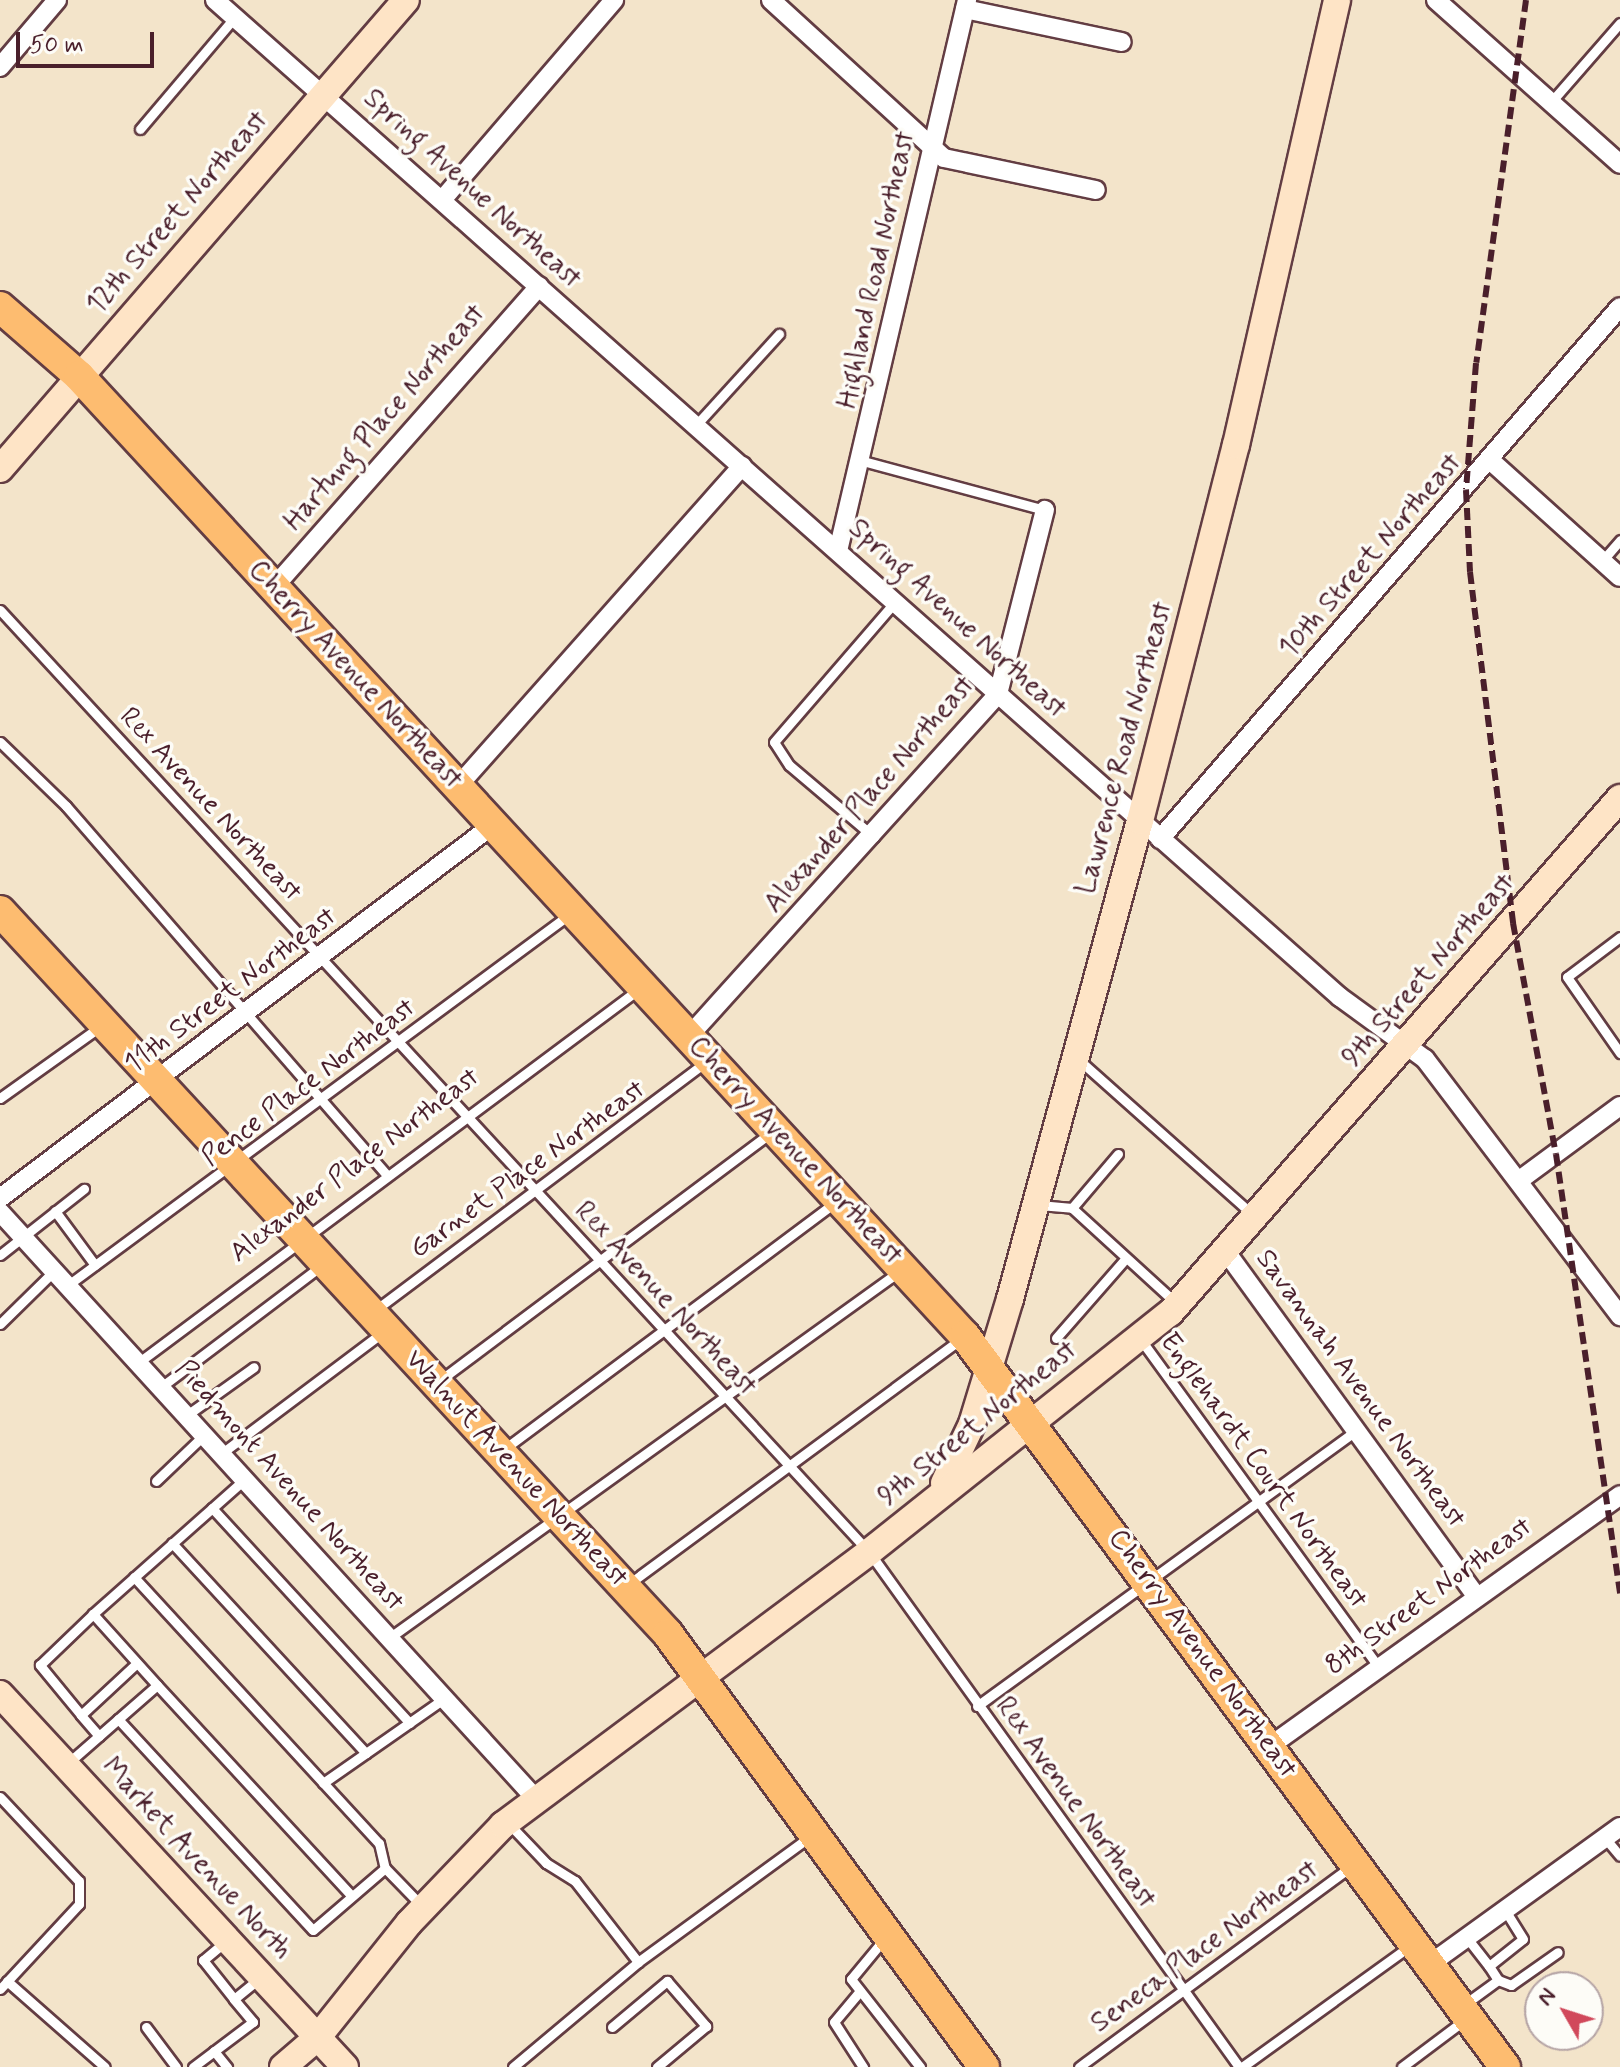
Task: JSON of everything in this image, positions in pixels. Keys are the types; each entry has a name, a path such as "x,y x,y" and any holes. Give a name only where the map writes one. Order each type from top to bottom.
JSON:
{"main road":[{"name":"Cherry Avenue Northeast","path":"0,307 79,376 965,1336 1149,1581 1505,2067"},
{"name":"Walnut Avenue Northeast","path":"0,911 625,1587 701,1674 984,2067"}],"street":[{"path":"0,67 57,0"},
{"name":"Spring Avenue Northeast","path":"215,0 1340,997 1408,1045 1437,1070 1617,1306"},
{"name":"12th Street Northeast","path":"0,469 406,0"},
{"path":"442,200 614,0"},
{"path":"771,0 944,158 1096,190"},
{"name":"Lawrence Road Northeast","path":"935,1499 960,1456 989,1368 1140,821 1337,0"},
{"path":"1436,0 1620,164"},
{"path":"966,5 1122,42"},
{"name":"Highland Road Northeast","path":"838,551 863,461 966,5"},
{"name":"Hartung Place Northeast","path":"274,587 539,286"},
{"name":"10th Street Northeast","path":"1160,839 1619,311"},
{"path":"1491,461 1620,577"},
{"path":"458,786 742,466"},
{"name":"Alexander Place Northeast","path":"689,1036 875,837 998,694 1045,510"},
{"name":"9th Street Northeast","path":"283,2067 318,2037 423,1908 508,1822 701,1674 869,1552 1178,1305 1616,811"},
{"name":"11th Street Northeast","path":"0,1198 321,959 493,825"},
{"path":"1521,1179 1620,1106"},
{"name":"Piedmont Avenue Northeast","path":"0,1212 536,1799"},
{"name":"Savannah Avenue Northeast","path":"1227,1253 1477,1597"},
{"name":"8th Street Northeast","path":"1270,1746 1620,1495"},
{"name":"Market Avenue North","path":"0,1694 345,2067"},
{"path":"1422,1953 1467,1938 1612,1833"}],"lane":[{"path":"140,129 235,17"},
{"path":"1551,102 1620,23"},
{"path":"697,424 779,334"},
{"path":"863,461 1045,510"},
{"path":"1602,561 1620,540"},
{"path":"875,837 789,765 774,742 895,602"},
{"name":"Rex Avenue Northeast","path":"0,610 869,1552 1240,2067"},
{"path":"0,742 66,806 388,1176"},
{"name":"Pence Place Northeast","path":"68,1285 235,1166 574,912"},
{"path":"1620,937 1567,977 1620,1053"},
{"name":"Alexander Place Northeast","path":"139,1362 643,986"},
{"path":"0,1098 104,1024"},
{"name":"Savannah Avenue Northeast","path":"1076,1056 1257,1218"},
{"name":"Garnet Place Northeast","path":"222,1453 536,1192 709,1059"},
{"path":"436,1383 775,1130"},
{"path":"1072,1208 1118,1154"},
{"path":"0,1255 84,1189"},
{"path":"500,1452 839,1199"},
{"path":"1036,1205 1072,1208 1178,1305"},
{"path":"55,1211 95,1265"},
{"path":"1056,1338 1126,1258"},
{"path":"161,1387 325,1263"},
{"path":"389,1638 538,1529 562,1520 725,1397 903,1269"},
{"path":"0,1324 54,1271"},
{"path":"625,1587 965,1336"},
{"name":"Englehardt Court Northeast","path":"1139,1339 1379,1667"},
{"path":"187,1415 254,1367"},
{"path":"977,1706 1356,1431"},
{"path":"156,1481 205,1434"},
{"path":"99,1736 40,1665 245,1479"},
{"path":"212,1508 410,1723"},
{"path":"172,1543 366,1753"},
{"path":"134,1577 379,1843 385,1868 423,1908"},
{"path":"93,1614 352,1896"},
{"path":"81,1715 137,1663"},
{"path":"66,1765 157,1685"},
{"path":"323,1783 445,1698"},
{"path":"118,1719 313,1930 385,1868"},
{"path":"0,1797 79,1881 79,1904 4,1985 105,2067"},
{"path":"508,1822 546,1863 575,1881 638,1962"},
{"path":"513,2067 638,1962 817,1832"},
{"path":"1612,1833 1620,1856"},
{"name":"Seneca Place Northeast","path":"1079,2067 1356,1862"},
{"path":"1489,1966 1523,1939 1505,1910"},
{"path":"889,1933 851,1979 920,2067"},
{"path":"1467,1938 1498,1980 1511,1985 1558,1952"},
{"path":"193,2067 253,2022 203,1960 228,1940"},
{"path":"1240,2067 1422,1953"},
{"path":"234,1999 262,1976"},
{"path":"1402,2067 1498,1980"},
{"path":"612,2027 667,1981 706,2026 657,2067"},
{"path":"860,1991 834,2022 863,2067"},
{"path":"146,2027 176,2067"},
{"path":"214,2051 227,2067"}],"railway":[{"path":"1526,0 1476,363 1466,490 1470,572 1513,923 1556,1154 1620,1595"}]}
